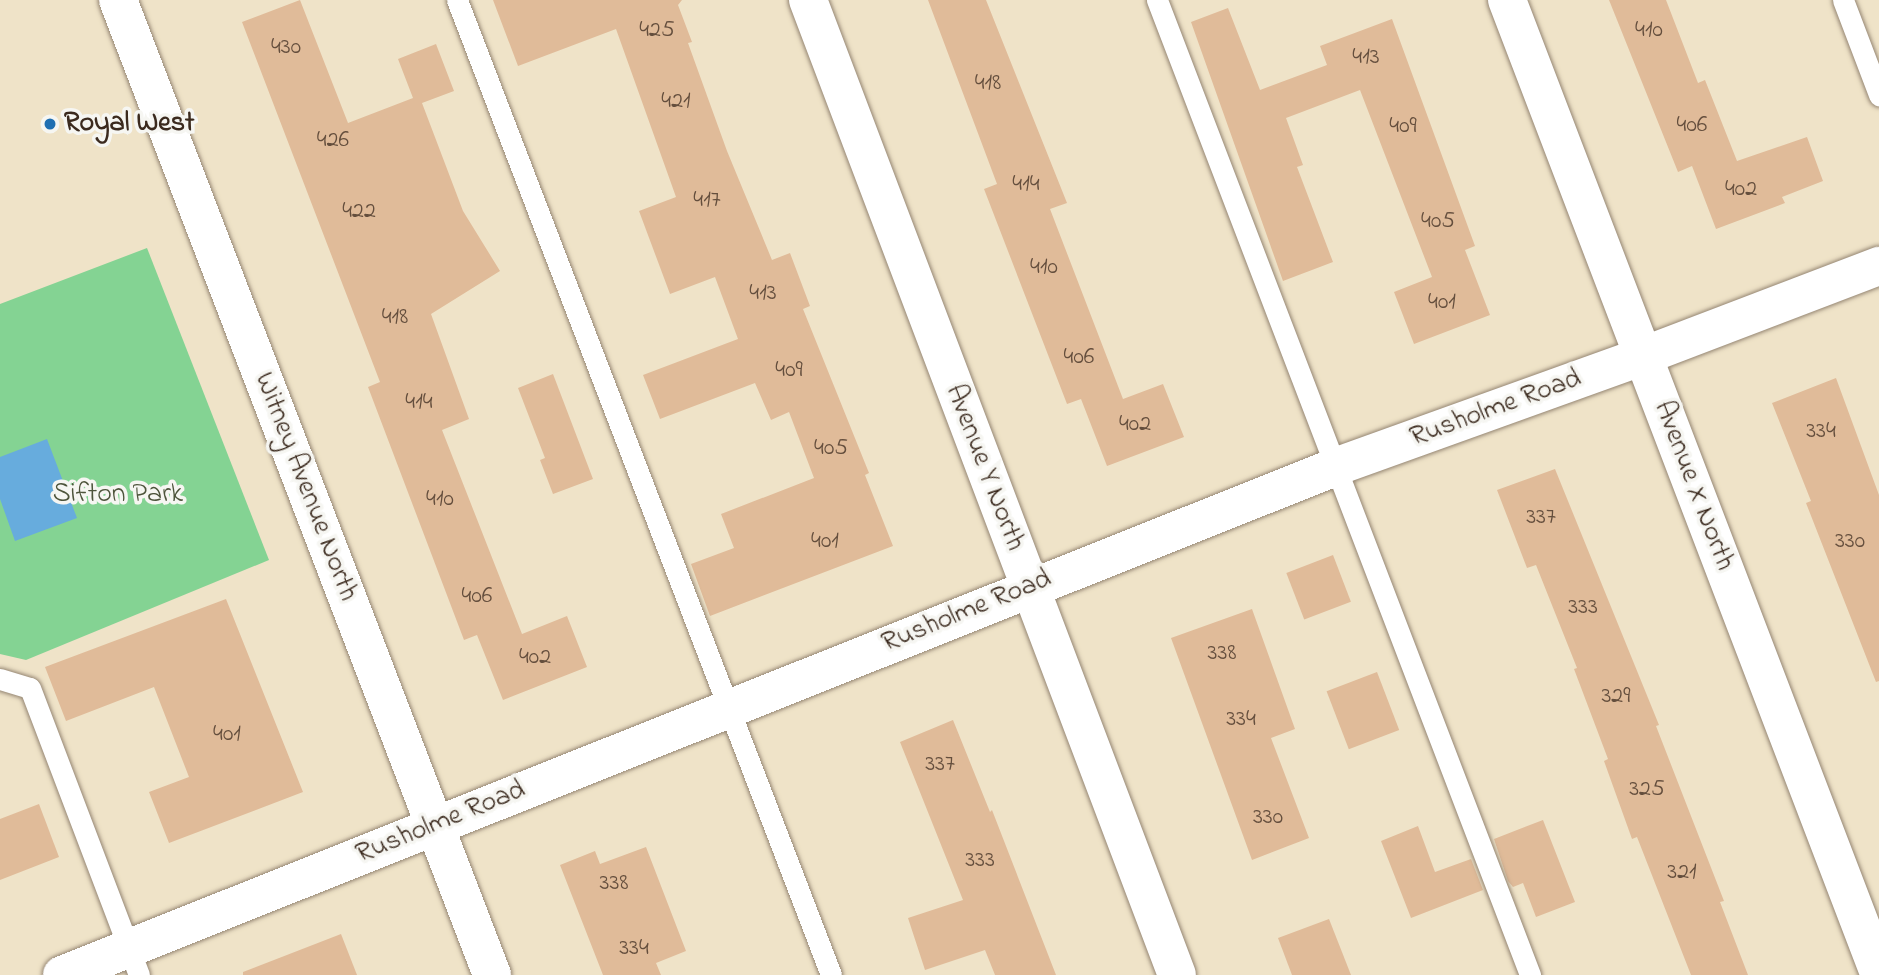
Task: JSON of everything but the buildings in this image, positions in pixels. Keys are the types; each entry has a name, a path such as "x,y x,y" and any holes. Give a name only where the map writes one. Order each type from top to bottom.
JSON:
{"street":[{"name":"Witney Avenue North","path":"118,0 492,975"},
{"name":"Avenue Y North","path":"808,0 1177,975"},
{"name":"Avenue X North","path":"1507,0 1879,973"},
{"name":"Rusholme Road","path":"62,975 133,962 435,825 1029,587 1335,467 1643,356 1879,266"}],"lane":[{"path":"457,0 831,975"},
{"path":"1157,0 1530,975"},
{"path":"1843,0 1879,95"},
{"path":"0,679 30,688 133,962"}],"green space":[{"name":"Sifton Park","path":"147,248 269,560 26,660 0,654 0,304"}],"water":[{"path":"47,439 77,518 15,541 0,499 0,457"}],"place":[{"name":"Royal West","path":"50,124"}]}
